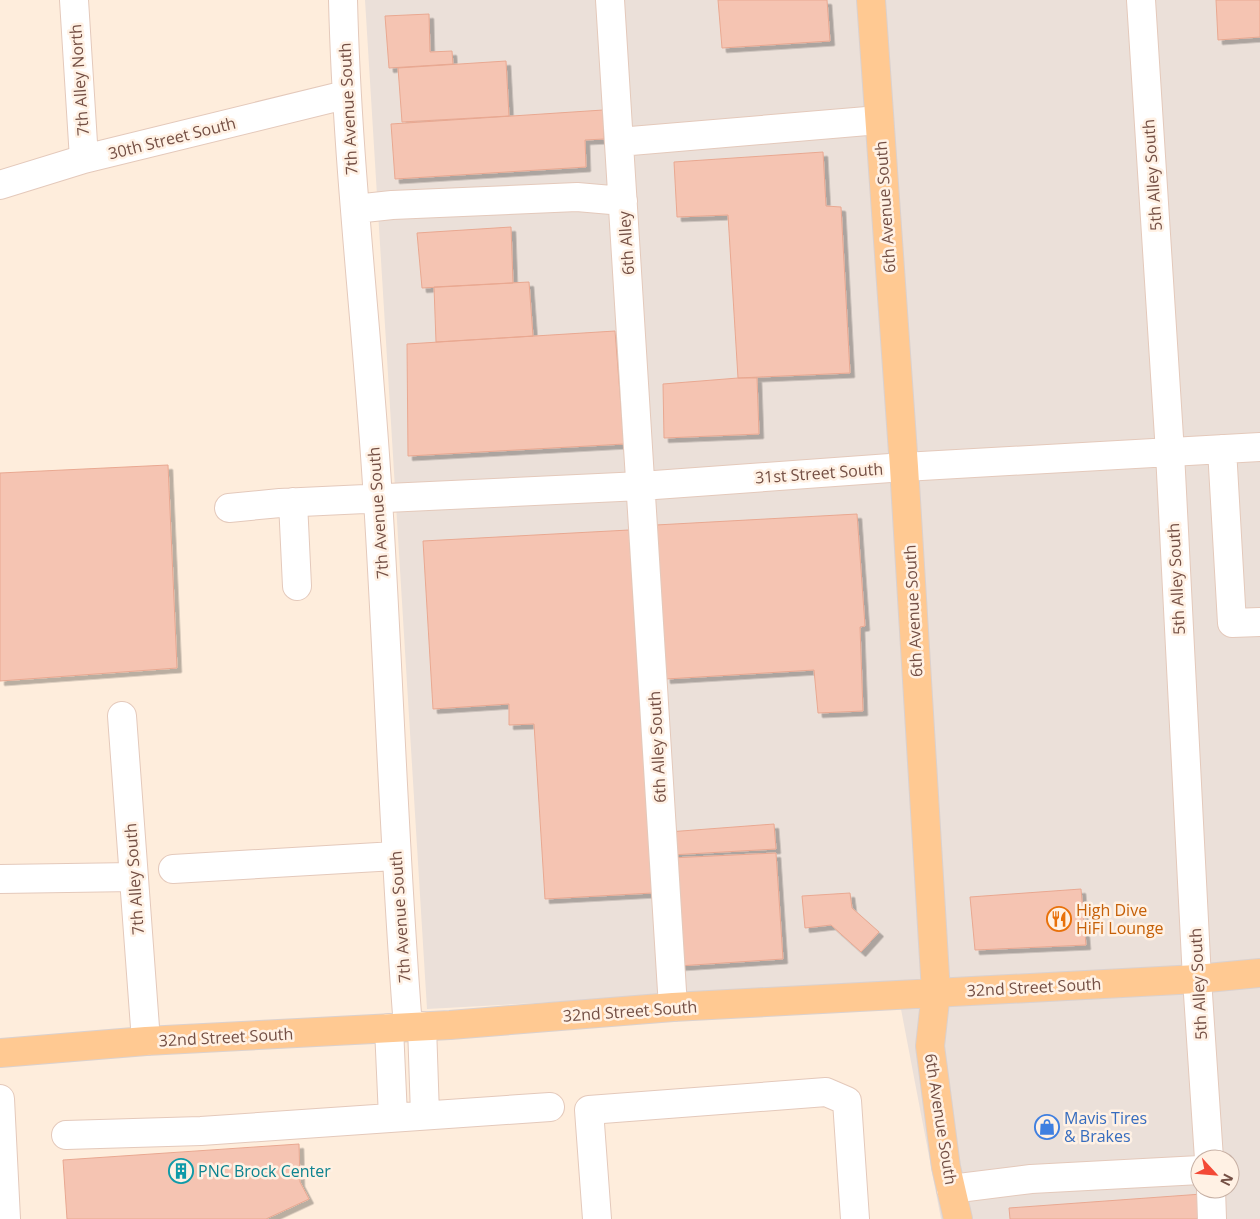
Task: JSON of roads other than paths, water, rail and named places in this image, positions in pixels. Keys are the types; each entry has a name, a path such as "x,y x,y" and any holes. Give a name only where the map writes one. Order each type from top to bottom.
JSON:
{"main road":[{"name":"6th Avenue South","path":"870,0 904,466 936,992 930,1046 946,1168 958,1219"},
{"name":"32nd Street South","path":"0,1053 146,1042 406,1027 673,1007 1197,979 1260,973"}],"street":[{"name":"7th Alley North","path":"74,0 84,159"},
{"name":"7th Avenue South","path":"343,0 345,95 378,499 395,856 406,1027"},
{"name":"6th Alley","path":"610,0 641,486"},
{"name":"5th Alley South","path":"1141,0 1170,453 1197,979 1208,1149"},
{"name":"30th Street South","path":"0,185 84,159 345,95"},
{"path":"619,142 879,120"},
{"path":"354,209 392,205 577,197 623,201"},
{"name":"31st Street South","path":"229,508 293,502 641,486 904,466 1260,447"},
{"path":"1222,449 1232,623 1260,622"},
{"name":"6th Alley South","path":"641,486 673,1007"},
{"path":"293,502 296,586"},
{"name":"7th Alley South","path":"122,716 146,1042"},
{"path":"173,869 395,856"},
{"path":"0,879 134,876"},
{"path":"406,1027 425,1115"},
{"path":"393,1117 406,1027"},
{"path":"597,1219 589,1110 826,1092 847,1101 855,1219"},
{"path":"0,1099 6,1219"},
{"path":"66,1135 201,1131 550,1107"},
{"path":"951,1189 1030,1179 1190,1171"},
{"path":"1211,1199 1212,1219"}],"place":[{"name":"High Dive HiFi Lounge","path":"1059,919"},
{"name":"Mavis Tires & Brakes","path":"1047,1127"},
{"name":"PNC Brock Center","path":"181,1171"}]}
